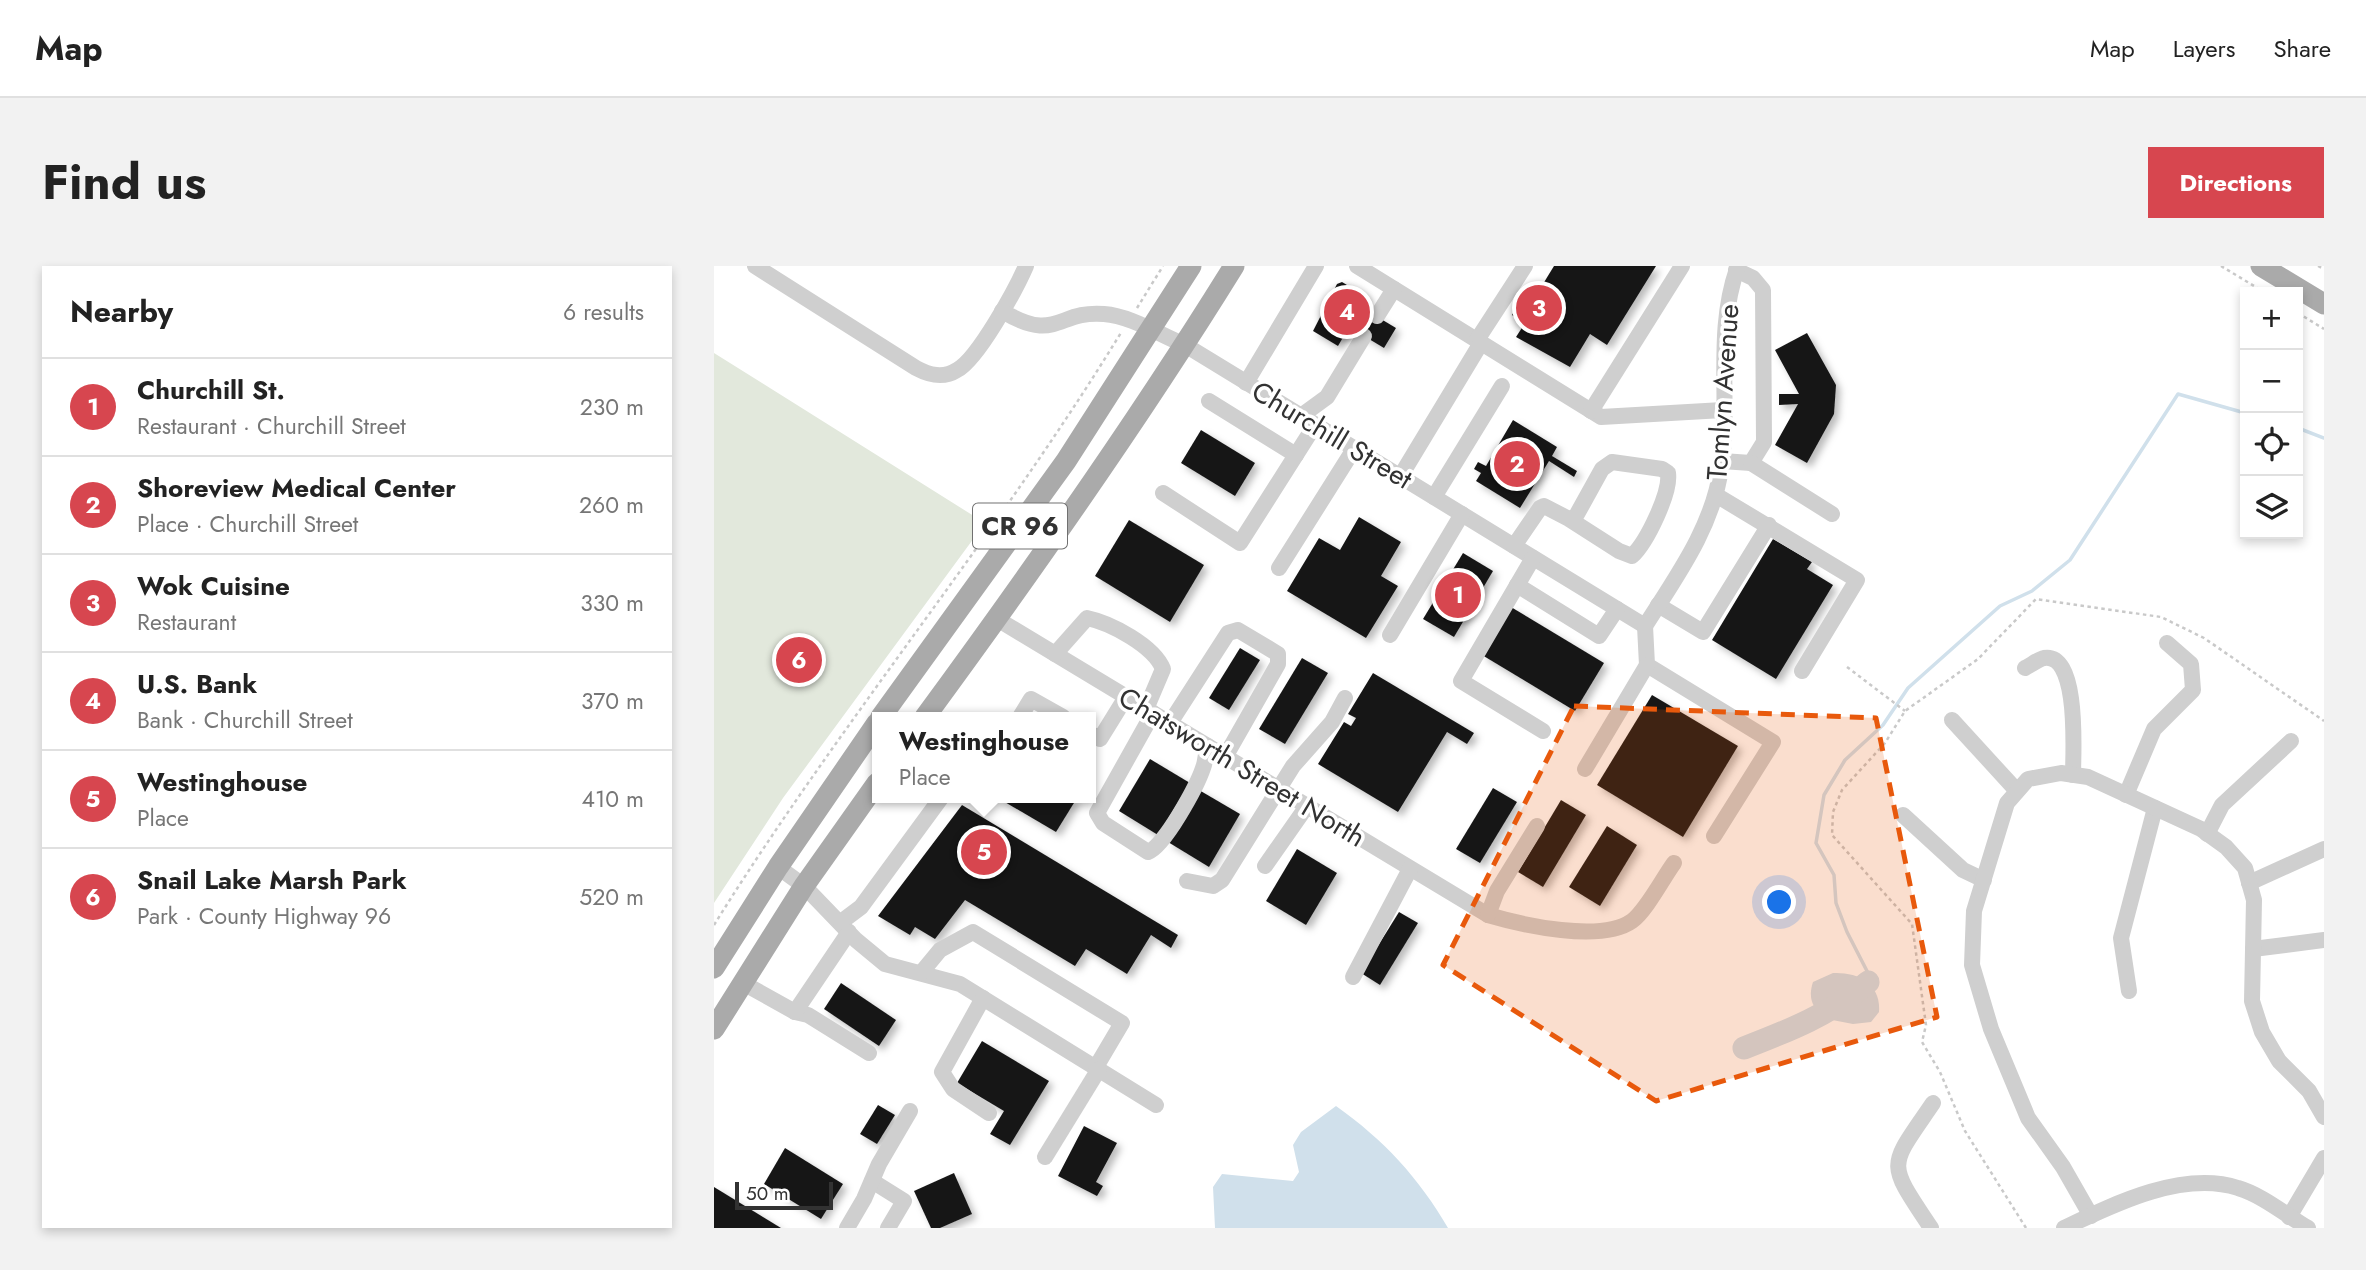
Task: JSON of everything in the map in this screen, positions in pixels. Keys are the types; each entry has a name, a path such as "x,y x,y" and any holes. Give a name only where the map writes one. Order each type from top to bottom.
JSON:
{"main road":[{"name":"CR 96","path":"885,712 1066,461 1191,266"},
{"name":"CR 96","path":"929,712 997,619 1185,345 1234,266"},
{"path":"2261,266 2324,304"},
{"path":"714,968 778,867 872,730"},
{"path":"714,1029 804,886 872,790"}],"street":[{"path":"755,266 916,368 936,376 948,374 968,362 1002,312 1026,266"},
{"path":"1246,383 1316,266"},
{"path":"1357,266 1601,417 1723,410"},
{"path":"1400,477 1524,266"},
{"path":"1591,411 1682,266"},
{"path":"1737,268 1753,278 1763,290 1764,442 1751,463"},
{"name":"Tomlyn Avenue","path":"1645,626 1692,550 1716,495 1722,461 1725,313 1737,268"},
{"path":"1377,316 1394,289"},
{"name":"Churchill Street","path":"1002,312 1025,325 1045,327 1101,313 1185,345 1645,626"},
{"path":"1301,416 1327,397 1364,336"},
{"path":"1434,497 1502,386"},
{"path":"1209,401 1296,455"},
{"path":"1163,494 1240,543 1315,425"},
{"path":"1279,568 1354,449"},
{"path":"1722,461 1751,463 1832,514"},
{"path":"1514,546 1544,506 1632,556 1639,549 1656,518 1669,480 1668,473 1662,469 1612,463 1602,469 1576,516 1569,519"},
{"path":"1716,495 1857,580 1802,671"},
{"path":"1390,635 1462,514"},
{"path":"1658,605 1703,632 1769,525"},
{"path":"1533,558 1461,681 1543,731"},
{"path":"1517,585 1599,636 1617,609"},
{"path":"1055,654 1087,618 1099,620 1159,659 1163,669 1150,711 1097,813 1103,823 1148,852 1155,850 1173,824 1204,766 1208,746"},
{"name":"Chatsworth Street North","path":"997,619 1488,915 1521,925 1612,929 1633,920 1674,863"},
{"path":"1585,769 1647,665 1645,626"},
{"path":"1170,723 1228,633 1238,630 1278,653 1278,664 1225,757"},
{"path":"2126,795 2154,729 2193,690 2191,664 2167,643"},
{"path":"2025,668 2045,658 2053,659 2068,676 2072,700 2073,775"},
{"path":"1647,665 1773,742 1714,836"},
{"path":"1096,737 1100,739 1126,697"},
{"path":"1187,880 1213,886 1222,880 1293,766 1332,722 1345,698"},
{"path":"1023,712 1031,699 1054,712"},
{"path":"1952,720 2017,791"},
{"path":"2207,834 2222,805 2291,741"},
{"path":"2091,1216 2063,1167 2028,1118 1991,1028 1972,965 1975,911 2007,803 2028,779 2061,773 2088,778 2207,834 2226,847 2245,868 2254,900 2252,1001 2262,1032 2280,1061 2309,1091 2324,1117"},
{"path":"795,1012 845,927 938,803"},
{"path":"1265,866 1307,806"},
{"path":"2129,991 2121,938 2155,808"},
{"path":"1903,815 1963,870 1984,880"},
{"path":"1488,915 1497,891 1537,826"},
{"path":"2249,883 2324,849"},
{"path":"778,867 804,886 885,964 947,979 983,998 1157,1105"},
{"path":"1353,977 1410,869"},
{"path":"921,973 940,950 973,932 1122,1023 1045,1157"},
{"path":"2253,949 2324,940"},
{"path":"743,983 795,1012 808,1015 869,1054"},
{"path":"983,998 942,1072 953,1089 989,1113"},
{"path":"1931,1228 1896,1172 1897,1158 1933,1103"},
{"path":"847,1228 910,1111"},
{"path":"2289,1217 2324,1158"},
{"path":"872,1181 904,1201 888,1228"},
{"path":"2064,1228 2146,1195 2199,1181 2241,1188 2308,1228"}],"path":[{"path":"1135,311 1163,266"},
{"path":"2221,266 2256,287"},
{"path":"2318,266 2324,270"},
{"path":"2303,316 2324,329"},
{"path":"714,925 807,785 1062,427 1122,332"},
{"path":"1847,667 1905,711"}],"highlighted area":[{"path":"1574,706 1876,718 1937,1017 1656,1101 1443,965"}],"shaded area":[{"path":"714,353 985,523 783,798 714,903"},
{"path":"1833,973 1860,978 1872,987 1879,1002 1879,1012 1871,1022 1853,1024 1822,1018 1812,1001 1813,982"},
{"path":"1336,1106 1370,1132 1399,1161 1448,1228 1215,1228 1213,1187 1222,1174 1293,1181 1299,1172 1293,1145 1301,1132"}],"building":[{"path":"1554,266 1656,266 1607,345 1590,334 1570,367 1516,337 1525,323 1512,315 1518,304 1527,310"},
{"path":"1342,282 1367,297 1361,307 1396,328 1384,348 1349,327 1338,346 1313,331 1337,284"},
{"path":"1807,333 1836,385 1834,414 1807,463 1775,445 1798,404 1779,405 1779,394 1799,394 1775,350"},
{"path":"1513,420 1557,447 1552,456 1577,471 1574,477 1549,461 1520,508 1476,481 1481,473 1474,469 1478,462 1486,466"},
{"path":"1201,430 1255,463 1235,496 1181,463"},
{"path":"1359,517 1401,542 1381,576 1398,586 1366,638 1287,591 1319,538 1340,550"},
{"path":"1129,520 1204,565 1170,622 1095,576"},
{"path":"1773,539 1812,562 1807,569 1833,585 1776,679 1712,640"},
{"path":"1463,553 1493,571 1454,637 1423,619"},
{"path":"1511,607 1604,663 1575,711 1482,655"},
{"path":"1240,648 1260,660 1229,710 1209,698"},
{"path":"1302,658 1328,673 1285,744 1259,729"},
{"path":"1373,673 1474,733 1467,744 1447,732 1398,812 1318,764 1344,722 1351,726 1356,718 1348,714"},
{"path":"1652,695 1738,746 1683,837 1597,785"},
{"path":"1150,759 1190,783 1158,835 1119,811"},
{"path":"1493,788 1517,802 1480,863 1456,849"},
{"path":"1199,790 1240,814 1209,867 1168,842"},
{"path":"1561,800 1586,815 1543,887 1518,872"},
{"path":"1007,803 1074,803 1056,832"},
{"path":"962,805 1178,935 1171,948 1151,935 1127,974 1086,949 1075,966 965,900 935,939 915,927 910,935 878,916"},
{"path":"1607,826 1637,845 1600,906 1569,887"},
{"path":"1297,849 1337,873 1306,925 1266,901"},
{"path":"1399,912 1418,923 1380,985 1361,973"},
{"path":"841,983 896,1020 879,1046 824,1009"},
{"path":"982,1041 1049,1081 1010,1145 990,1134 1004,1111 957,1083"},
{"path":"878,1105 895,1115 877,1144 860,1134"},
{"path":"1084,1126 1117,1143 1096,1182 1103,1186 1097,1196 1058,1176"},
{"path":"785,1148 843,1184 821,1219 764,1184"},
{"path":"954,1173 972,1214 940,1228 931,1228 914,1191"},
{"path":"714,1187 781,1228 714,1228"}],"waterway":[{"path":"1868,982 1868,973 1836,903 1834,875 1816,843 1824,795 1845,760 1883,725 1908,688 2000,606 2032,591 2070,560 2178,394 2240,412"},
{"path":"2303,430 2324,438"},
{"path":"1744,1048 1825,1012 1868,982"}],"place":[{"name":"Wok Cuisine","path":"1539,308"},
{"name":"U.S. Bank","path":"1347,312"},
{"name":"Shoreview Medical Center","path":"1517,464"},
{"name":"Churchill St.","path":"1458,595"},
{"name":"Snail Lake Marsh Park","path":"799,660"},
{"name":"Westinghouse","path":"984,852"}]}
